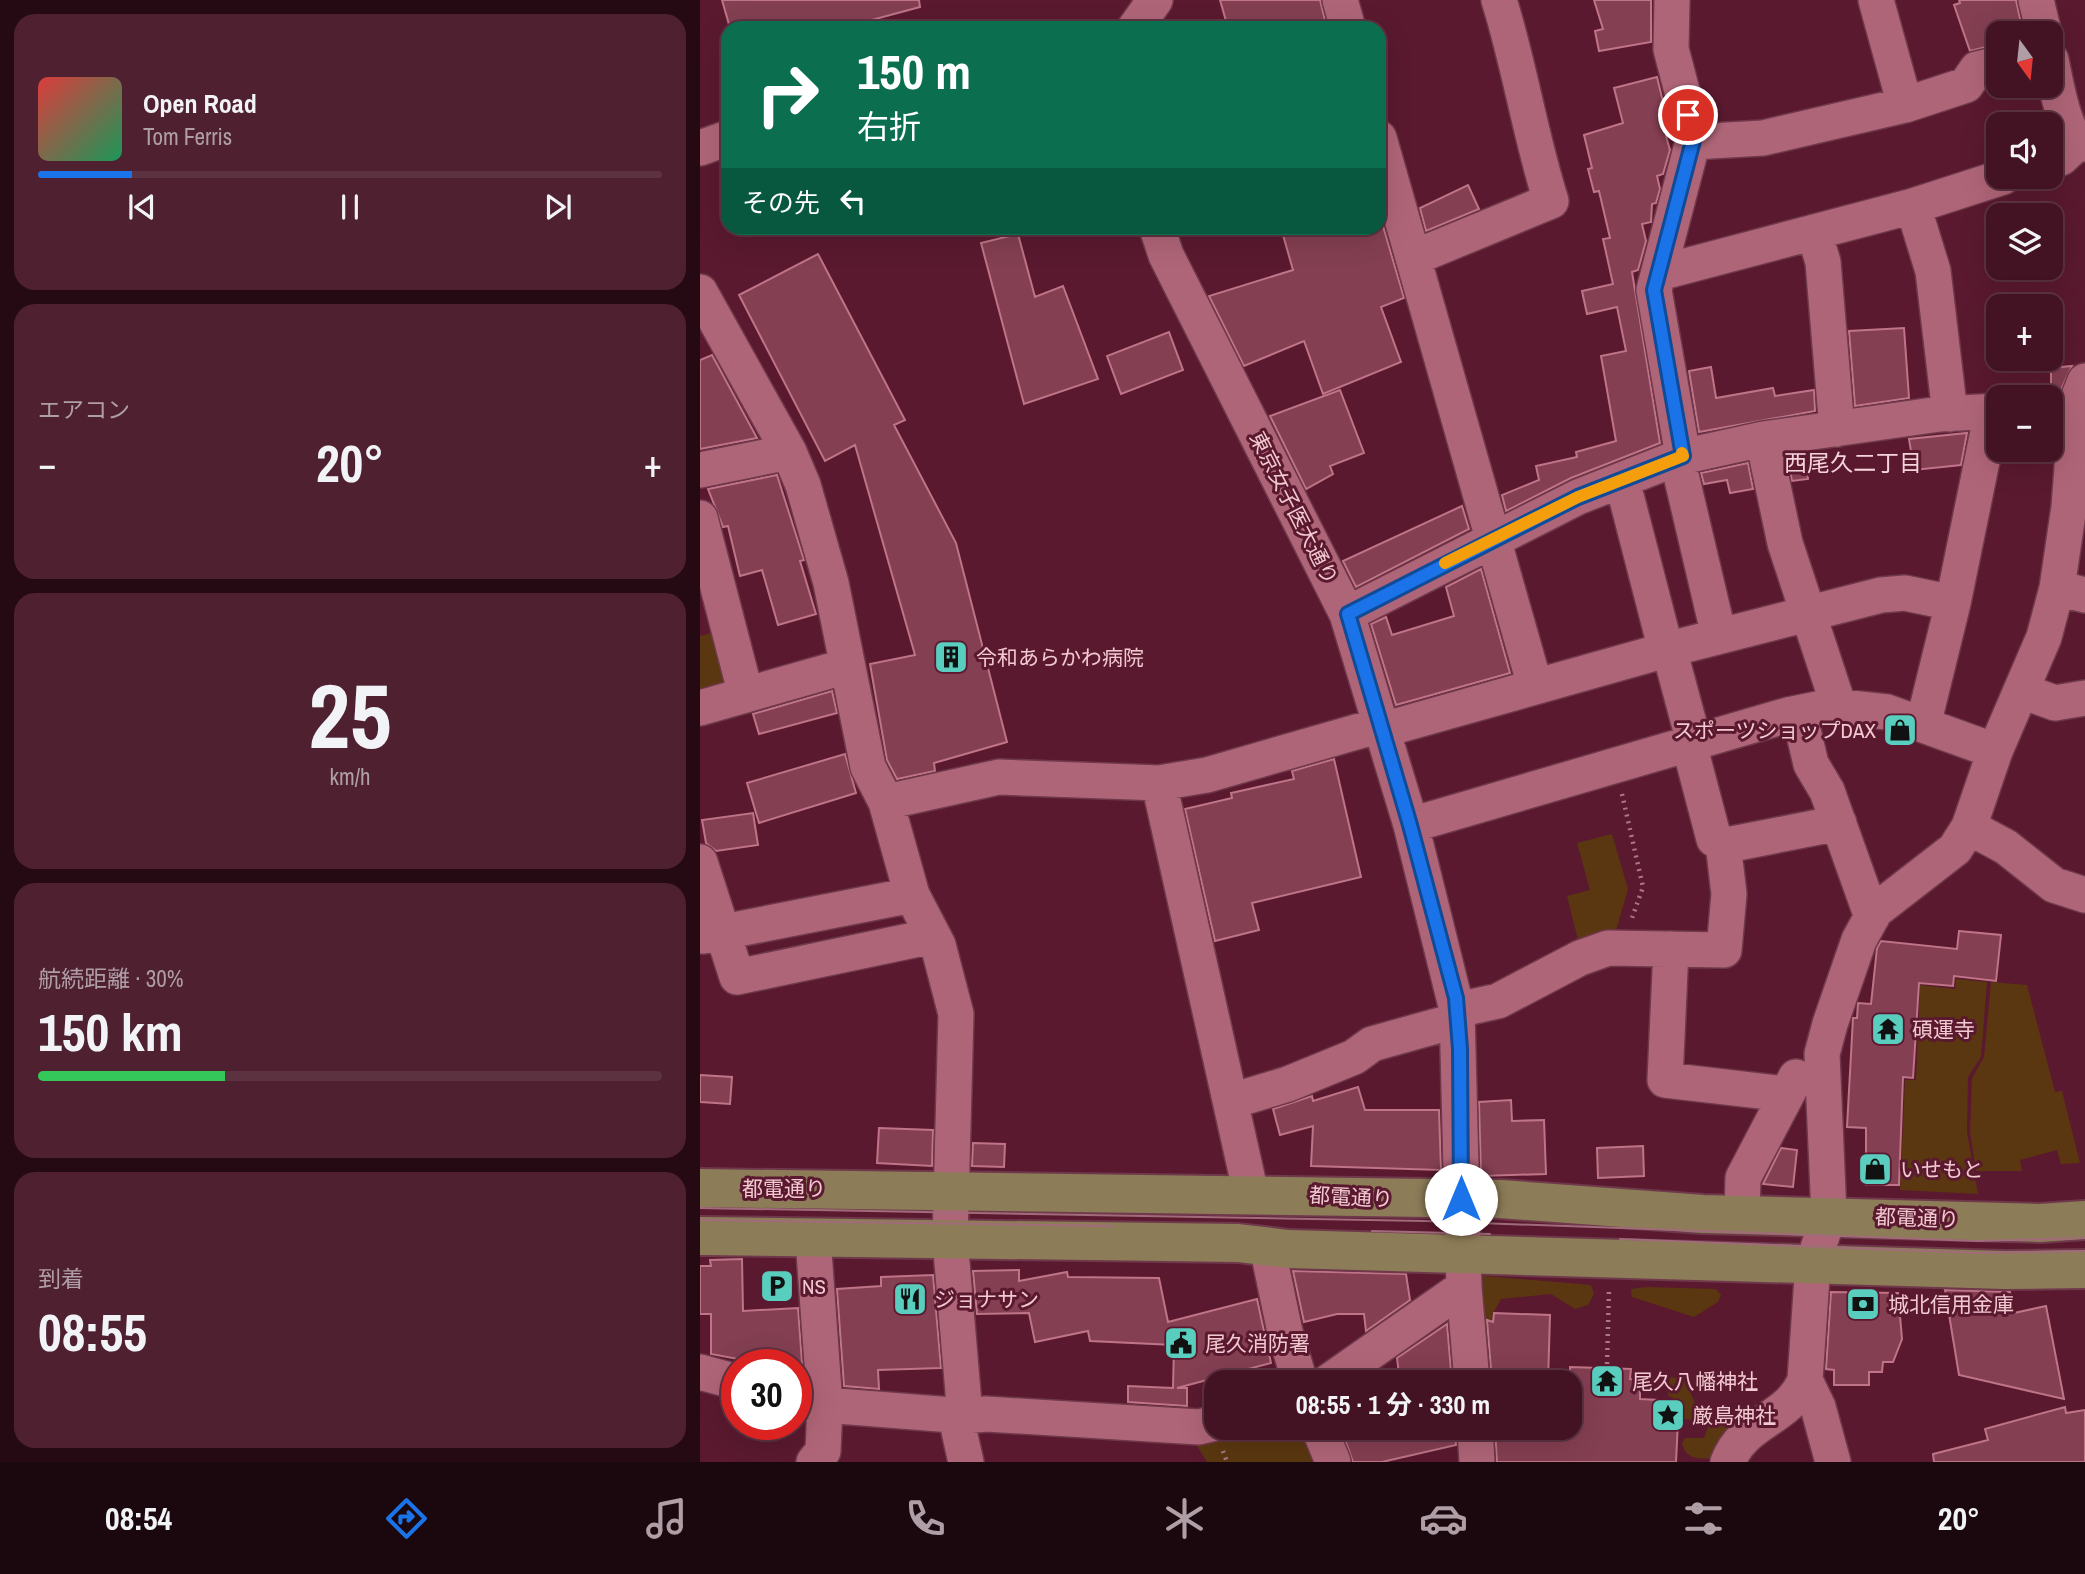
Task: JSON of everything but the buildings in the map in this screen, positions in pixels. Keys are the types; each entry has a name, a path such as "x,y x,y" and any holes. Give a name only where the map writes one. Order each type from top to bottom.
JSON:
{"main road":[{"name":"都電通り","path":"700,1188 1251,1194 1461,1199 1742,1213 2040,1223 2085,1220"},
{"path":"700,1236 1238,1243 1464,1270 1812,1263 2005,1270 2085,1269"}],"street":[{"path":"1340,0 1346,21"},
{"path":"1413,258 1551,201 1534,147 1516,56 1499,0"},
{"path":"1672,0 1671,49 1693,142 1654,290 1680,457 1719,636"},
{"path":"1876,0 1905,105"},
{"path":"2036,0 2041,21"},
{"path":"1693,142 1763,138 1905,105 1966,85 1977,69 1986,67"},
{"path":"2061,98 2071,149"},
{"path":"700,148 721,140"},
{"path":"1386,163 1535,686"},
{"path":"1659,273 1913,206 1986,182"},
{"path":"1913,206 1933,271 1950,414"},
{"path":"1814,232 1823,262 1837,429"},
{"name":"東京女子医大通り","path":"1160,235 1184,291 1348,614 1410,825 1458,1015 1461,1199 1471,1370"},
{"path":"700,292 712,342 789,452 803,485 831,583 867,767 886,802 912,895 933,936 956,1014 950,1239 965,1416 959,1431 966,1462"},
{"path":"1728,1462 1735,1443 1798,1397 1805,1380 1812,1263 1829,1215 1822,1054 1859,940 1872,917 1955,849 1969,827 1995,751 2044,637 2071,592 2071,396"},
{"path":"1348,614 1494,538 1680,457 1763,439 1986,412"},
{"path":"1763,439 1785,543 1839,707"},
{"path":"700,470 789,452"},
{"path":"1923,725 1986,452"},
{"path":"1622,480 1692,743 1714,839 1727,845 1839,823"},
{"path":"700,518 746,695"},
{"path":"886,802 999,776 1159,783 1208,775 1807,613 1905,593 1953,603"},
{"path":"700,708 847,666"},
{"path":"2022,691 2056,704 2085,698"},
{"path":"1410,825 1799,713 1839,707 1888,712 1995,751"},
{"path":"1799,713 1811,764 1827,791 1872,917"},
{"path":"1159,783 1251,1194"},
{"path":"1969,827 2006,847 2054,885 2085,895"},
{"path":"1232,1101 1288,1084 1354,1056 1372,1044 1498,1001 1580,958 1608,948 1724,950 1729,894 1723,843"},
{"path":"700,862 712,934 737,977 933,936"},
{"path":"712,934 912,895"},
{"path":"1671,949 1665,1080 1786,1094"},
{"path":"1742,1213 1743,1178 1786,1094 1830,1024"},
{"path":"812,1349 813,1238"},
{"path":"1267,1247 1285,1332 1296,1370"},
{"path":"1343,1370 1464,1270"},
{"path":"700,1372 721,1378"},
{"path":"1805,1380 1818,1407 1833,1462"},
{"path":"812,1401 965,1416 986,1414 1204,1426"},
{"path":"812,1405 823,1451 814,1462"},
{"path":"1324,1440 1333,1462"},
{"path":"1476,1440 1478,1462"}],"path":[{"path":"1615,765 1643,887 1621,948"},
{"path":"1607,1364 1609,1278"}],"shaded area":[{"path":"722,630 736,680 700,702 700,636"},
{"path":"1612,834 1628,889 1615,934 1579,944 1567,896 1590,890 1577,843"},
{"path":"1956,979 1987,982 1981,1057 1968,1077 1967,1132 1978,1194 1900,1190 1905,1080 1916,1080 1920,985 1955,989"},
{"path":"1991,982 2027,985 2055,1092 2062,1091 2080,1163 2061,1164 2057,1150 2020,1160 2022,1171 1976,1171 1970,1132 1972,1078 1984,1057"},
{"path":"1484,1276 1591,1285 1594,1294 1588,1305 1575,1309 1551,1294 1501,1299 1492,1315 1489,1348 1482,1350 1479,1278"},
{"path":"1631,1289 1716,1289 1721,1295 1718,1302 1694,1317 1632,1297"},
{"path":"1671,1377 1685,1380 1697,1408 1728,1409 1727,1431 1716,1443 1716,1459 1695,1458 1684,1449 1682,1444 1685,1438 1704,1438 1708,1427 1702,1420 1683,1419 1682,1403 1669,1396 1666,1388"},
{"path":"1204,1435 1204,1440 1309,1440 1318,1462 1207,1462 1192,1438"}],"tram line":[{"path":"700,1208 1425,1221 1978,1241 2085,1238"},
{"path":"700,1220 1113,1226"},
{"path":"1372,1231 1490,1234"},
{"path":"1620,1239 1978,1253 2085,1251"}],"slow traffic":[{"path":"1445,563 1578,497 1683,456 1682,453"}],"place":[{"name":"令和あらかわ病院","path":"951,657"},
{"name":"スポーツショップDAX","path":"1900,730"},
{"name":"碩運寺","path":"1888,1029"},
{"name":"いせもと","path":"1875,1169"},
{"name":"NS","path":"777,1286"},
{"name":"ジョナサン","path":"910,1299"},
{"name":"城北信用金庫","path":"1863,1304"},
{"name":"尾久消防署","path":"1181,1343"},
{"name":"尾久八幡神社","path":"1607,1381"},
{"name":"厳島神社","path":"1668,1415"}],"district":[{"name":"西尾久二丁目","path":"1853,462"}],"route":[{"path":"1461,1199 1460,1049 1456,998 1410,825 1348,614 1578,497 1683,456 1670,395 1654,290 1694,137 1688,115"}]}
